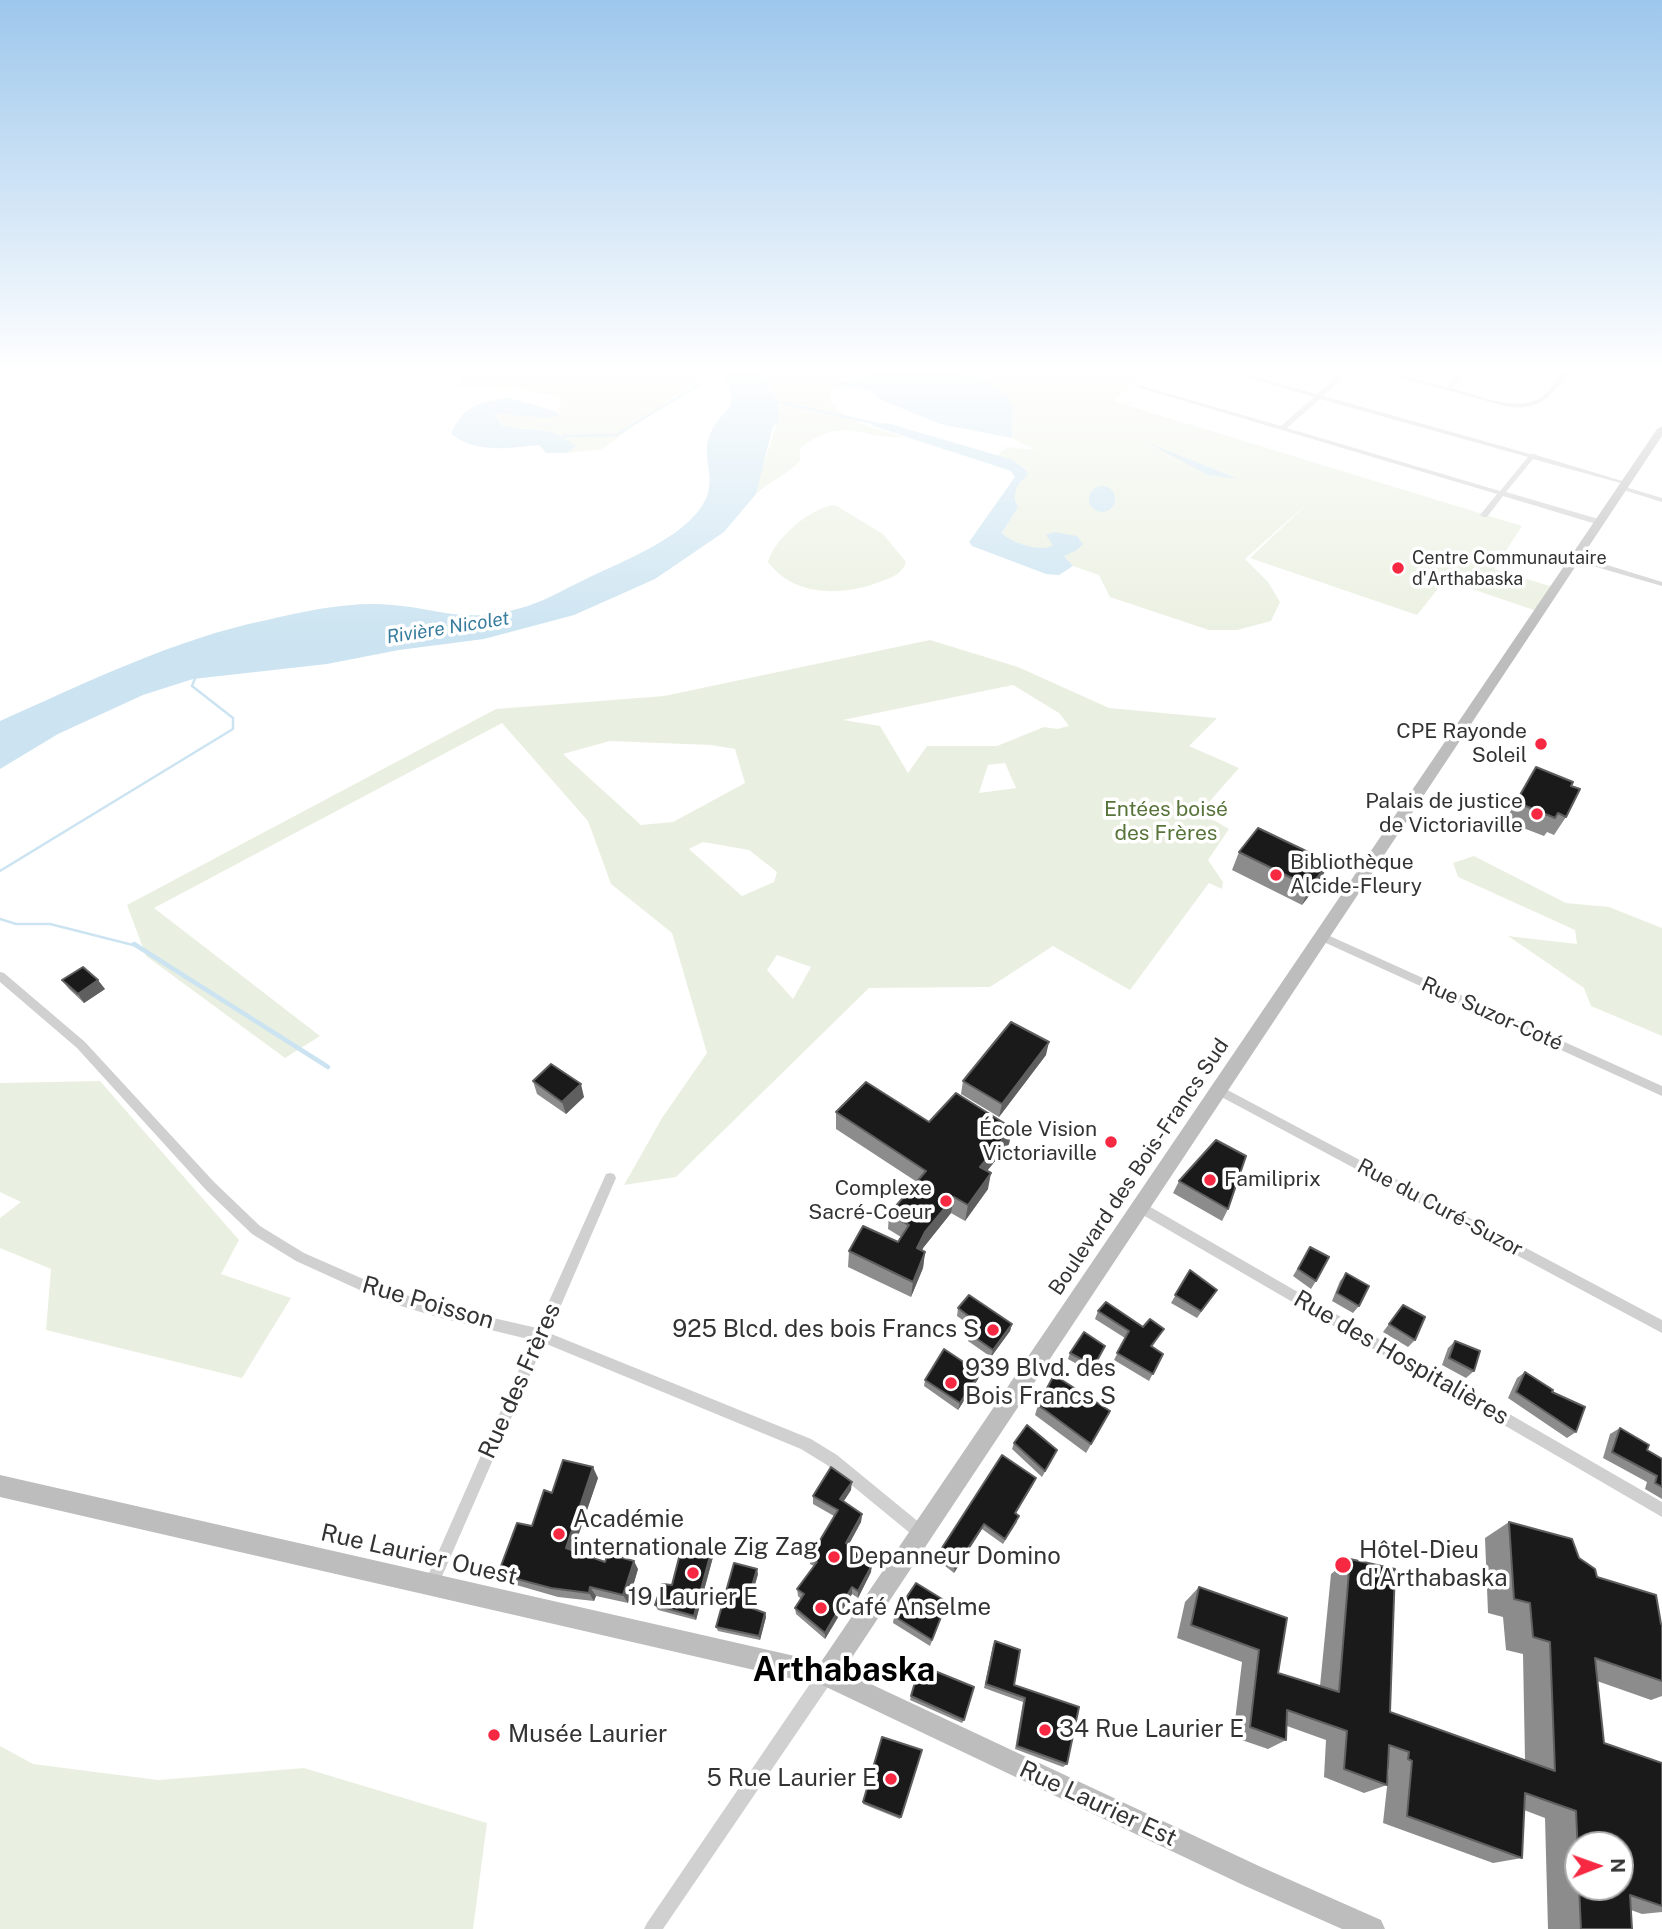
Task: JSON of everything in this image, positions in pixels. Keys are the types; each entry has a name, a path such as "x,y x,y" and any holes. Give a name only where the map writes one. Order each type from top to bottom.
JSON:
{"street":[{"path":"1377,457 1599,522"},
{"path":"1484,515 1531,457"},
{"path":"1539,457 1662,500"},
{"name":"Boulevard des Bois-Francs Sud","path":"653,1929 1645,457"},
{"path":"1576,558 1662,584"},
{"name":"Rue Suzor-Coté","path":"1321,936 1662,1091"},
{"name":"Rue Poisson","path":"0,976 81,1045 210,1186 256,1230 300,1258 384,1295 440,1312 539,1335 806,1444 839,1466 921,1533"},
{"name":"Rue du Curé-Suzor","path":"1218,1090 1662,1326"},
{"name":"Rue des Frères","path":"431,1585 610,1178"},
{"name":"Rue des Hospitalières","path":"1140,1207 1662,1510"},
{"name":"Rue Laurier Ouest","path":"0,1486 826,1675"},
{"name":"Rue Laurier Est","path":"826,1675 1252,1876 1372,1929"}],"green space":[{"path":"766,457 800,457 800,461 756,494"},
{"path":"1002,457 1296,457 1522,526 1494,569 1553,587 1537,611 1445,580 1417,615 1250,558 1311,500 1245,559 1268,582 1280,602 1271,621 1237,630 1209,630 1110,597 1099,575 1073,566 1064,556 1067,553 1052,540 1054,545 1035,548 1006,537 1002,533 1018,507 1016,489 1027,475 1025,468"},
{"path":"835,505 883,534 906,562 900,572 867,586 836,591 806,588 779,574 768,562 786,534 815,512"},
{"name":"Entées boisé des Frères","path":"930,640 1018,667 1109,708 1217,718 1189,746 1239,768 1203,809 1203,814 1229,829 1208,860 1223,882 1222,889 1209,883 1130,990 1053,946 990,987 869,988 676,1177 624,1185 662,1118 707,1053 672,933 611,884 588,821 502,723 154,908 320,1036 285,1058 146,956 127,905 496,709 664,696","holes":["1013,685 1059,713 1069,726 1057,729 1044,727 997,746 927,746 908,773 880,726 843,720","610,741 711,745 735,749 745,783 673,822 641,825 563,754","1005,763 1016,788 979,793 988,765","703,842 749,850 777,872 774,882 742,896 689,849","777,955 811,967 793,999 767,970"]},
{"path":"1474,856 1566,903 1609,907 1662,928 1662,1036 1591,1006 1584,988 1508,936 1577,944 1575,930 1458,877 1453,863"},
{"path":"100,1081 239,1240 221,1274 291,1298 242,1378 46,1330 51,1269 0,1248 0,1218 21,1202 0,1192 0,1083"},
{"path":"0,1746 33,1764 158,1780 304,1768 487,1823 473,1929 0,1929"}],"water":[{"name":"Rivière Nicolet","path":"707,457 765,457 756,494 724,532 655,579 574,615 484,639 399,650 327,664 193,679 143,695 58,734 0,769 0,721 131,663 232,628 313,610 377,604 470,615 527,606 637,555 673,534 701,508 710,481"},
{"path":"968,457 1010,459 1025,469 1028,475 1018,485 1015,493 1018,507 1002,533 1006,537 1042,548 1053,545 1046,535 1054,532 1077,536 1083,544 1064,556 1073,566 1059,575 1046,574 972,546 969,542 1015,477 1011,471"},
{"path":"1174,457 1183,457 1238,479 1208,475"},
{"path":"1102,486 1111,490 1115,499 1111,508 1102,512 1093,508 1089,499 1093,490"}],"building":[{"path":"1536,767 1573,782 1571,786 1580,789 1566,817 1558,813 1555,818 1516,802"},
{"path":"1258,828 1329,862 1310,887 1239,852"},
{"path":"83,967 98,980 78,994 62,980"},
{"name":"École Vision Victoriaville","path":"1011,1022 1049,1042 1002,1104 963,1081"},
{"path":"551,1064 581,1084 562,1102 533,1081"},
{"name":"Complexe Sacré-Coeur","path":"866,1082 929,1122 956,1093 1012,1128 980,1167 991,1173 968,1205 954,1197 925,1232 917,1248 925,1252 913,1282 849,1251 863,1226 898,1242 909,1225 889,1214 926,1171 836,1112"},
{"name":"Familiprix","path":"1216,1140 1246,1156 1228,1209 1179,1181"},
{"path":"1310,1247 1329,1257 1316,1281 1298,1269"},
{"path":"1190,1270 1217,1290 1201,1311 1175,1295"},
{"path":"1346,1273 1369,1286 1359,1306 1337,1293"},
{"name":"925 Blcd. des bois Francs S","path":"969,1295 1012,1324 993,1350 970,1334 978,1323 958,1308"},
{"path":"1106,1302 1143,1327 1150,1319 1164,1329 1151,1346 1163,1354 1153,1374 1117,1353 1129,1331 1098,1311"},
{"path":"1403,1305 1425,1317 1415,1340 1389,1324"},
{"path":"1084,1332 1105,1346 1094,1366 1070,1353"},
{"path":"1455,1341 1480,1351 1474,1371 1449,1358"},
{"name":"939 Blvd. des Bois Francs S","path":"944,1349 980,1373 960,1403 925,1380"},
{"path":"1525,1372 1553,1390 1552,1392 1585,1407 1576,1432 1516,1392"},
{"path":"1054,1375 1110,1411 1091,1444 1038,1405"},
{"path":"1027,1425 1057,1450 1045,1471 1014,1443"},
{"path":"1620,1428 1649,1445 1647,1450 1662,1459 1662,1487 1655,1483 1657,1476 1612,1452"},
{"path":"1002,1455 1036,1478 1015,1513 1019,1516 1005,1539 984,1524 955,1568 938,1554"},
{"path":"563,1460 593,1467 566,1548 605,1562 608,1554 634,1561 623,1595 590,1587 589,1593 551,1588 498,1574 517,1523 532,1526 544,1490 552,1493"},
{"path":"831,1467 852,1482 840,1499 862,1514 846,1543 872,1565 858,1591 852,1587 825,1633 795,1608 804,1594 797,1589 817,1562 810,1557 838,1510 813,1496"},
{"path":"1509,1522 1572,1539 1579,1558 1595,1569 1597,1577 1656,1595 1662,1624 1662,1681 1595,1658 1604,1743 1662,1763 1662,1906 1634,1896 1634,1831 1577,1831 1576,1811 1525,1793 1522,1858 1407,1816 1412,1761 1408,1759 1409,1752 1389,1745 1387,1785 1344,1769 1347,1731 1287,1710 1286,1740 1250,1727 1259,1650 1191,1625 1199,1587 1287,1618 1278,1673 1339,1692 1350,1559 1395,1569 1390,1712 1555,1771 1550,1642 1533,1637 1530,1603 1514,1599"},
{"name":"19 Laurier E","path":"682,1546 711,1552 694,1616 655,1605 662,1584 672,1585"},
{"path":"734,1563 757,1569 746,1606 765,1613 759,1636 716,1627"},
{"path":"916,1583 947,1602 932,1640 894,1616"},
{"name":"34 Rue Laurier E","path":"995,1641 1020,1650 1014,1685 1079,1707 1067,1764 1017,1746 1025,1698 986,1684"},
{"path":"920,1665 974,1687 964,1720 911,1696"},
{"name":"5 Rue Laurier E","path":"882,1737 922,1750 901,1817 863,1802"},
{"path":"1580,1901 1630,1901 1632,1929 1581,1929"}],"waterway":[{"path":"0,871 233,729 233,718 192,686 196,676"},
{"path":"0,919 16,924 50,924 137,946"},
{"path":"134,944 328,1067"}],"place":[{"name":"Centre Communautaire d'Arthabaska","path":"1398,568"},
{"name":"CPE Rayonde Soleil","path":"1541,744"},
{"name":"Palais de justice de Victoriaville","path":"1537,814"},
{"name":"Bibliothèque Alcide-Fleury","path":"1276,875"},
{"name":"École Vision Victoriaville","path":"1111,1142"},
{"name":"Familiprix","path":"1210,1180"},
{"name":"Complexe Sacré-Coeur","path":"946,1201"},
{"name":"925 Blcd. des bois Francs S","path":"993,1330"},
{"name":"939 Blvd. des Bois Francs S","path":"951,1383"},
{"name":"Académie internationale Zig Zag","path":"559,1534"},
{"name":"Depanneur Domino","path":"834,1557"},
{"name":"Hôtel-Dieu d'Arthabaska","path":"1343,1565"},
{"name":"19 Laurier E","path":"693,1573"},
{"name":"Café Anselme","path":"821,1608"},
{"name":"34 Rue Laurier E","path":"1045,1730"},
{"name":"Musée Laurier","path":"494,1735"},
{"name":"5 Rue Laurier E","path":"891,1779"}],"district":[{"name":"Arthabaska","path":"844,1671"}]}
